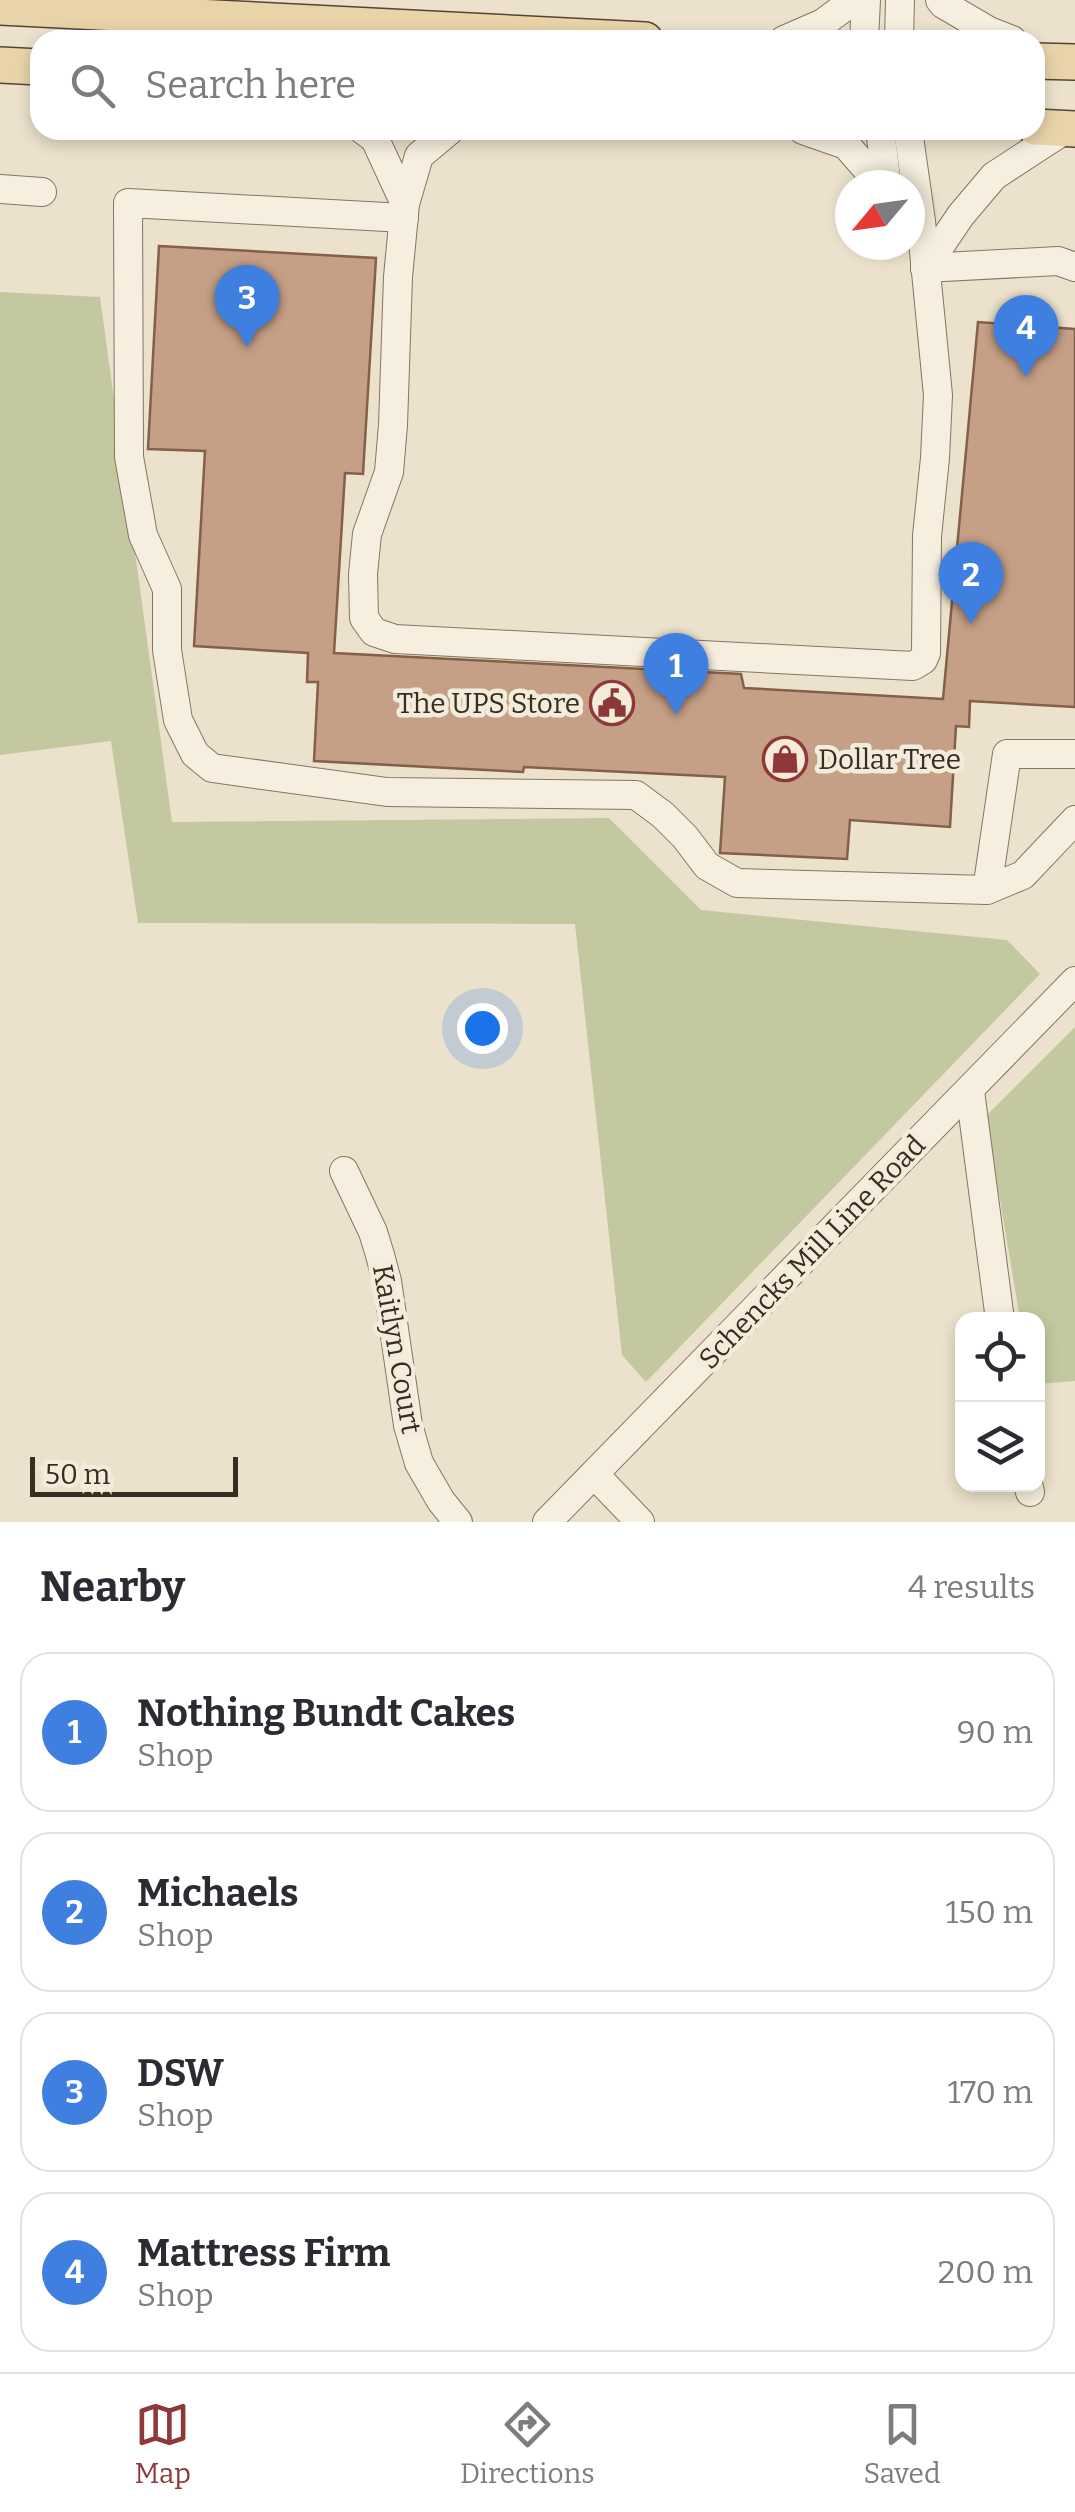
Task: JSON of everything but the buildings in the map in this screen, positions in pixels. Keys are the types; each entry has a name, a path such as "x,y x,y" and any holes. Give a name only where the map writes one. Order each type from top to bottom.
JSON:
{"main road":[{"path":"0,8 431,30"},
{"path":"1045,61 1074,62"},
{"path":"0,66 30,67"}],"street":[{"path":"84,0 132,16"},
{"path":"808,30 823,24 854,0"},
{"path":"864,30 866,0"},
{"path":"899,30 900,0"},
{"path":"940,0 987,30"},
{"path":"1045,52 1074,62"},
{"path":"375,140 404,211"},
{"path":"438,140 419,156 404,211 389,472 367,534 363,574 364,618 374,632 395,639 914,666 923,660 927,536 938,395 918,260"},
{"path":"832,140 846,145 870,170"},
{"path":"881,140 883,170"},
{"path":"910,140 914,170"},
{"path":"925,249 994,176 1043,140"},
{"path":"0,189 42,192"},
{"path":"404,211 128,202 129,456 144,535 166,589 167,650 178,720 195,754 212,768 387,792 636,795 686,837 707,866 737,883 987,890 1023,875 1075,820"},
{"path":"925,256 1058,261 1075,267"},
{"path":"987,890 1007,754 1075,754"},
{"name":"Schencks Mill Line Road","path":"547,1522 1075,982"},
{"path":"970,1091 999,1312"},
{"name":"Kaitlyn Court","path":"344,1171 373,1232 387,1281 408,1425 419,1463 440,1501 458,1522"},
{"path":"594,1474 640,1522"}],"green space":[{"path":"0,292 100,297 172,822 609,818 701,910 1007,940 1040,974 646,1382 622,1355 575,924 138,923 111,741 0,755"},
{"path":"1075,1027 1075,1381 1045,1383 1045,1312 1019,1312 986,1116"}],"place":[{"name":"DSW","path":"247,347"},
{"name":"Mattress Firm","path":"1026,377"},
{"name":"Michaels","path":"971,624"},
{"name":"The UPS Store","path":"612,703"},
{"name":"Nothing Bundt Cakes","path":"676,715"},
{"name":"Dollar Tree","path":"785,759"}]}
